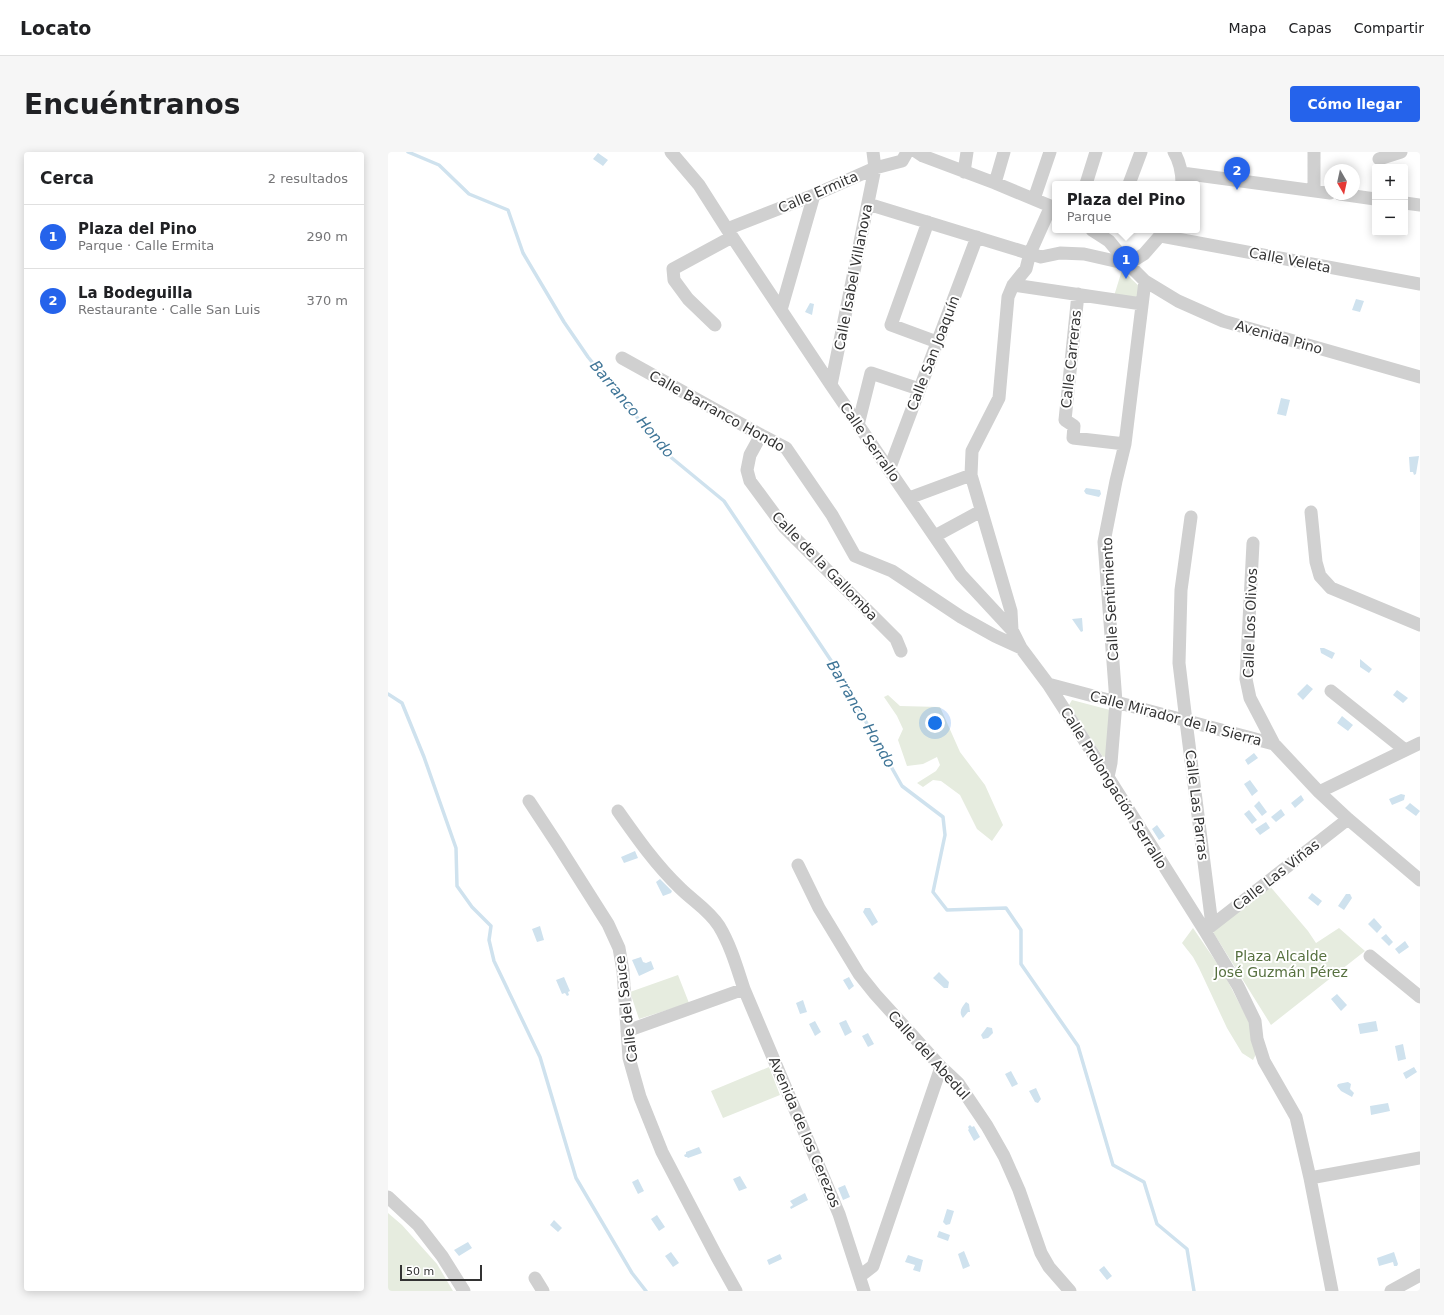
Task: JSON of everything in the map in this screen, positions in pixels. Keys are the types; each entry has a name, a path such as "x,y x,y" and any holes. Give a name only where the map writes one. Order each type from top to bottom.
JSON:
{"street":[{"name":"Calle Serrallo","path":"671,152 699,185 729,233 831,385 961,575 1012,630 1021,648"},
{"name":"Calle Isabel Villanova","path":"831,385 875,168 873,152"},
{"path":"964,172 967,152"},
{"path":"995,183 1004,152"},
{"path":"1034,199 1050,152"},
{"path":"1087,181 1096,152"},
{"path":"1130,181 1141,152"},
{"path":"1174,152 1178,158 1182,178 1324,192"},
{"path":"1314,152 1314,190"},
{"path":"1377,159 1401,152"},
{"name":"Calle Ermita","path":"715,325 688,299 674,280 673,269 729,233 875,168 902,161 915,153 1052,207"},
{"path":"781,310 814,195"},
{"path":"1360,197 1372,199"},
{"path":"1408,203 1420,205"},
{"path":"868,204 1030,253 1041,258 1060,253 1084,254 1128,264 1144,254 1163,233"},
{"path":"1012,630 1011,612 971,475 972,451 999,398 1008,297 1013,285 1026,269 1030,253 1052,209"},
{"path":"928,222 891,325 937,342"},
{"name":"Calle Veleta","path":"1163,233 1420,284"},
{"path":"1111,236 1128,264 1146,281"},
{"name":"Calle San Joaquín","path":"890,470 977,237"},
{"name":"Calle Sentimiento","path":"1108,777 1112,762 1116,702 1104,542 1132,397 1142,304 1146,281"},
{"name":"Avenida Pino","path":"1146,281 1178,300 1223,321 1420,376"},
{"path":"1013,285 1142,304"},
{"name":"Calle Carreras","path":"1078,294 1065,420 1074,426 1073,438 1124,444"},
{"name":"Calle Barranco Hondo","path":"622,358 786,448 832,515 855,556 892,571 961,617 995,636 1021,648"},
{"path":"858,425 871,373 919,389"},
{"name":"Calle de la Gallomba","path":"761,435 750,455 747,470 750,481 784,527 896,639 901,651"},
{"path":"909,498 971,475"},
{"path":"935,536 981,511"},
{"path":"1311,512 1316,562 1320,576 1331,588 1420,625"},
{"name":"Calle Las Parras","path":"1190,517 1181,590 1179,662 1209,928"},
{"name":"Calle Los Olivos","path":"1253,543 1246,679 1250,698 1274,744"},
{"name":"Calle Prolongación Serrallo","path":"1021,648 1048,684 1209,928 1255,1021 1257,1039 1264,1061 1296,1117 1310,1178 1332,1291"},
{"name":"Calle Mirador de la Sierra","path":"1048,684 1274,744 1319,792 1348,819 1420,880"},
{"path":"1331,691 1405,750"},
{"path":"1319,792 1420,743"},
{"name":"Calle del Sauce","path":"529,801 608,924 618,948 623,971 630,1058 640,1097 662,1152 736,1291"},
{"name":"Avenida de los Cerezos","path":"618,811 642,846 680,888 704,908 719,926 733,953 744,989 839,1214 864,1291"},
{"name":"Calle Las Viñas","path":"1209,928 1348,819"},
{"name":"Calle del Abedul","path":"798,865 819,908 859,974 875,994 941,1067 958,1083 987,1126 1004,1156 1019,1190 1041,1253 1049,1267 1070,1291"},
{"path":"1370,956 1417,994"},
{"path":"627,1031 744,989"},
{"path":"860,1276 873,1266 941,1067"},
{"path":"1310,1178 1420,1158"},
{"path":"388,1197 418,1225 442,1256 464,1291"},
{"path":"1391,1291 1420,1275"},
{"path":"535,1278 543,1291"}],"green space":[{"path":"1122,270 1142,289 1139,300 1114,296"},
{"path":"888,695 900,706 940,707 960,752 985,785 1003,825 992,841 977,829 960,795 941,781 933,780 923,787 917,783 936,771 940,765 937,757 923,764 907,766 898,740 903,729 897,716 884,697"},
{"path":"1072,700 1110,710 1108,756 1103,757 1069,705"},
{"name":"Plaza Alcalde José Guzmán Pérez","path":"1269,885 1308,931 1316,943 1339,928 1365,951 1271,1025 1213,932"},
{"path":"1193,928 1223,972 1251,1026 1258,1050 1253,1060 1242,1053 1227,1028 1193,957 1182,943"},
{"path":"678,975 689,1003 639,1019 630,992"},
{"path":"769,1067 780,1095 723,1118 711,1091"},
{"path":"388,1213 402,1225 437,1264 453,1291 388,1291"}],"water":[{"path":"598,153 608,160 603,166 593,159"},
{"path":"1356,299 1364,301 1360,312 1352,310"},
{"path":"810,303 814,304 812,315 805,312"},
{"path":"1281,398 1290,400 1286,416 1277,414"},
{"path":"1419,456 1416,474 1414,475 1413,472 1410,472 1409,457"},
{"path":"1086,488 1100,490 1101,494 1099,497 1086,494 1084,491"},
{"path":"1082,618 1083,631 1081,632 1072,619"},
{"path":"1320,648 1324,648 1335,653 1332,659 1321,653"},
{"path":"1360,659 1372,669 1369,673 1360,667"},
{"path":"1307,684 1313,689 1303,700 1297,694"},
{"path":"1397,690 1408,698 1403,703 1393,695"},
{"path":"1342,716 1353,725 1348,731 1337,723"},
{"path":"1254,753 1258,758 1248,765 1245,760"},
{"path":"1250,780 1258,791 1252,796 1244,784"},
{"path":"1401,794 1405,795 1404,800 1392,805 1389,799"},
{"path":"1301,795 1304,800 1295,808 1291,803"},
{"path":"1259,801 1267,812 1262,816 1254,806"},
{"path":"1410,803 1420,811 1416,816 1405,808"},
{"path":"1281,809 1285,815 1276,822 1271,817"},
{"path":"1249,810 1257,820 1252,824 1244,814"},
{"path":"1266,822 1270,828 1260,835 1255,829"},
{"path":"1157,825 1165,836 1159,840 1152,829"},
{"path":"635,851 638,858 624,863 621,857"},
{"path":"660,879 672,891 671,893 663,896 656,882"},
{"path":"1312,893 1322,901 1318,906 1308,898"},
{"path":"1346,894 1350,894 1352,898 1344,910 1338,906"},
{"path":"865,908 870,908 878,922 872,926 863,912"},
{"path":"1374,918 1382,927 1377,933 1368,924"},
{"path":"540,926 544,940 537,942 532,929"},
{"path":"1386,934 1393,942 1389,946 1381,938"},
{"path":"1405,941 1409,947 1399,954 1395,949"},
{"path":"641,957 643,962 646,963 651,961 654,969 639,976 632,960"},
{"path":"939,972 949,982 948,988 944,988 933,978"},
{"path":"564,977 570,991 568,992 569,995 567,996 565,993 562,994 556,980"},
{"path":"849,977 854,986 849,990 843,980"},
{"path":"1337,994 1347,1005 1341,1011 1331,999"},
{"path":"803,1000 807,1012 800,1014 796,1003"},
{"path":"966,1002 969,1004 970,1012 968,1012 963,1018 961,1012"},
{"path":"846,1020 852,1032 845,1036 839,1023"},
{"path":"815,1021 821,1032 815,1036 809,1024"},
{"path":"1376,1021 1378,1031 1360,1034 1358,1024"},
{"path":"987,1027 992,1028 993,1033 988,1038 983,1039 981,1035"},
{"path":"868,1033 874,1044 868,1047 862,1036"},
{"path":"1403,1044 1406,1059 1398,1061 1395,1046"},
{"path":"1414,1067 1417,1072 1406,1079 1403,1073"},
{"path":"1011,1071 1018,1084 1012,1087 1005,1074"},
{"path":"1348,1082 1351,1084 1350,1089 1354,1093 1352,1097 1341,1091 1337,1086 1338,1084"},
{"path":"1036,1088 1041,1099 1038,1103 1035,1102 1029,1091"},
{"path":"1388,1103 1390,1111 1371,1115 1370,1106"},
{"path":"970,1125 972,1127 974,1126 980,1137 974,1141 968,1130"},
{"path":"699,1147 702,1153 688,1158 685,1157 684,1155 686,1152"},
{"path":"740,1176 747,1188 739,1191 733,1179"},
{"path":"638,1179 644,1191 638,1194 632,1182"},
{"path":"845,1185 850,1197 843,1200 838,1188"},
{"path":"805,1193 808,1200 791,1209 790,1207 793,1205 790,1201"},
{"path":"947,1209 954,1211 950,1224 946,1225 943,1222"},
{"path":"657,1215 665,1227 659,1231 651,1219"},
{"path":"554,1220 562,1228 558,1232 550,1225"},
{"path":"939,1231 950,1235 948,1241 937,1237"},
{"path":"468,1242 472,1248 459,1256 454,1250"},
{"path":"964,1251 970,1266 963,1269 958,1254"},
{"path":"671,1252 679,1263 673,1267 665,1256"},
{"path":"1394,1252 1398,1264 1397,1266 1394,1266 1393,1262 1379,1266 1377,1258"},
{"path":"780,1254 782,1259 769,1265 767,1260"},
{"path":"908,1255 923,1260 920,1272 913,1270 915,1265 905,1262"},
{"path":"1104,1266 1112,1276 1107,1280 1099,1270"}],"waterway":[{"name":"Barranco Hondo","path":"408,152 439,165 469,194 508,210 523,253 564,322 588,357 667,454 724,501 834,665 902,786 943,817 945,835 933,892 947,910 1006,908 1021,930 1021,964 1078,1046 1113,1165 1144,1182 1157,1224 1187,1249 1194,1291"},
{"path":"388,694 402,703 424,757 456,848 457,886 472,907 491,926 489,940 494,961 540,1057 576,1178 632,1273 646,1291"}],"place":[{"name":"La Bodeguilla","path":"1237,190"},
{"name":"Plaza del Pino","path":"1126,279"}]}
